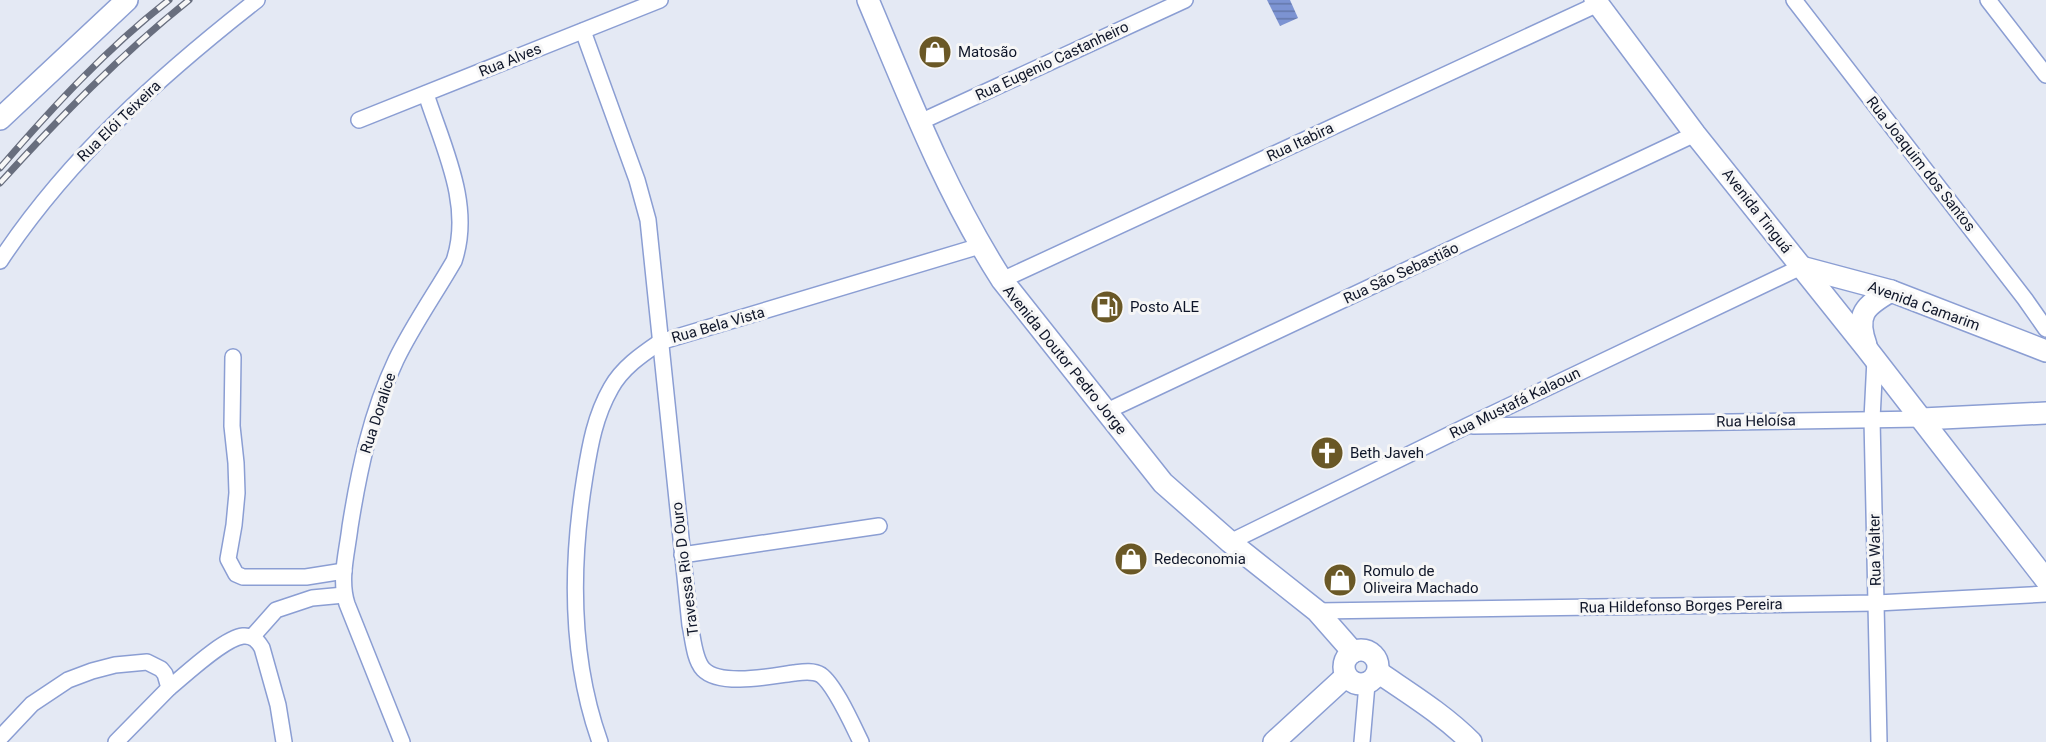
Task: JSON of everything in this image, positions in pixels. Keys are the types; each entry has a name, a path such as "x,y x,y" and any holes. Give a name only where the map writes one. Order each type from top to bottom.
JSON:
{"street":[{"path":"2,112 127,0"},
{"name":"Rua Elói Teixeira","path":"0,261 46,197 81,157 144,95 257,0"},
{"name":"Rua Alves","path":"359,120 660,0"},
{"name":"Avenida Doutor Pedro Jorge","path":"868,0 920,122 980,246 1002,280 1163,483 1230,542 1317,611 1353,652 1359,650 1372,654 1377,659 1372,678"},
{"name":"Rua Eugenio Castanheiro","path":"920,122 1185,0"},
{"name":"Rua Joaquim dos Santos","path":"1794,0 2046,329"},
{"path":"1988,0 2046,75"},
{"name":"Avenida Tinguá","path":"1597,2 1695,134 1871,354 2046,580"},
{"name":"Rua Itabira","path":"1002,280 1597,2"},
{"name":"Travessa Rio D Ouro","path":"583,31 643,200 651,242 682,555 690,625 698,659 703,669 719,677 735,679 815,672 822,675 861,742"},
{"name":"Rua Doralice","path":"402,742 344,595 344,571 367,440 380,398 400,352 454,261 459,245 461,209 453,176 426,94"},
{"name":"Rua São Sebastião","path":"1107,411 1695,134"},
{"name":"Rua Bela Vista","path":"600,742 585,690 579,650 575,577 579,516 592,433 611,388 625,370 660,342 980,246"},
{"name":"Avenida Camarim","path":"1800,267 1891,291 2046,351"},
{"name":"Rua Mustafá Kalaoun","path":"1230,542 1800,267"},
{"path":"1871,354 1862,333 1862,317 1869,305 1891,291"},
{"name":"Rua Walter","path":"1871,354 1879,742"},
{"path":"233,357 232,426 237,493 228,559 231,567 243,578 306,577 344,571"},
{"name":"Rua Heloísa","path":"1467,426 1922,419 2046,413"},
{"path":"682,555 879,526"},
{"name":"Rua Hildefonso Borges Pereira","path":"1317,611 1876,603 2046,594"},
{"path":"252,637 276,610 312,598 344,595"},
{"path":"116,742 169,688 230,641 245,636 252,637 262,648 278,705 284,742"},
{"path":"1274,742 1346,676 1344,663 1353,652"},
{"path":"0,738 32,704 68,680 92,671 115,665 147,662 161,669 169,688"},
{"name":"Avenida Doutor Pedro Jorge","path":"1346,676 1355,684 1372,678 1439,714 1470,742"},
{"path":"1362,742 1372,678"}],"water":[{"path":"1267,0 1290,0 1298,18 1280,26"}],"railway":[{"path":"0,168 80,80 123,38 169,0"},
{"path":"0,183 91,88 189,0"}],"place":[{"name":"Matosão","path":"935,52"},
{"name":"Posto ALE","path":"1107,307"},
{"name":"Beth Javeh","path":"1327,453"},
{"name":"Redeconomia","path":"1131,559"},
{"name":"Romulo de Oliveira Machado","path":"1340,580"}]}
